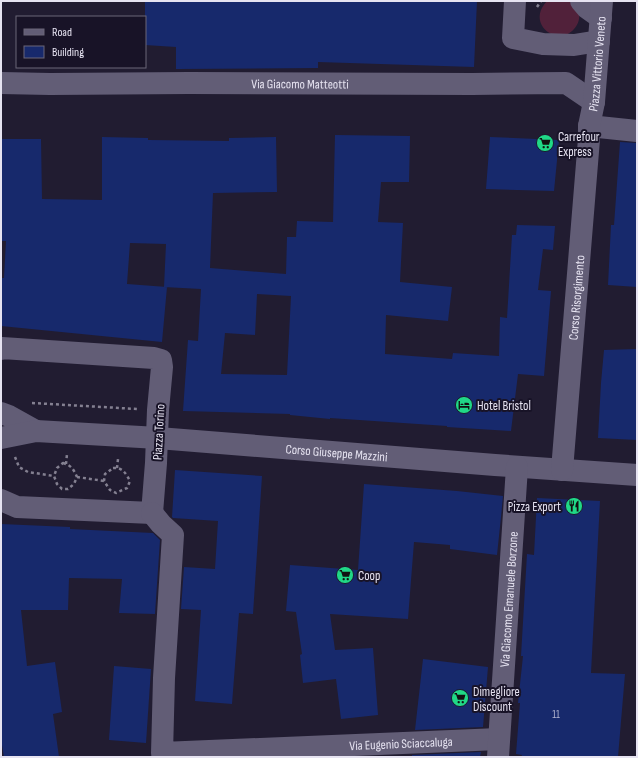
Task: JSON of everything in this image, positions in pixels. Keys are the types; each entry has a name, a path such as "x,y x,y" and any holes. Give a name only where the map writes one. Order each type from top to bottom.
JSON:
{"street":[{"path":"515,1 513,38 543,44 574,45 598,41"},
{"path":"574,45 584,31 593,7"},
{"name":"Piazza Vittorio Veneto","path":"589,126 594,102 598,41 593,7"},
{"name":"Via Giacomo Matteotti","path":"1,83 566,83 594,102"},
{"path":"589,126 637,130"},
{"name":"Corso Risorgimento","path":"562,470 589,126"},
{"name":"Piazza Torino","path":"1,349 154,358 161,360 162,367 158,410 158,438 152,513"},
{"name":"Corso Giuseppe Mazzini","path":"1,413 36,431 158,438 517,467 637,474"},
{"name":"Corso Giuseppe Mazzini","path":"7,446 36,431"},
{"name":"Via Giacomo Emanuele Borzone","path":"499,748 517,467"},
{"path":"1,500 17,507 152,513"},
{"name":"Via Eugenio Sciaccaluga","path":"152,513 173,535 164,678 162,753 499,748"}],"path":[{"path":"25,402 158,410"},
{"path":"7,446 19,467 28,472 54,476"},
{"path":"66,464 67,454"},
{"path":"117,468 118,460"},
{"path":"63,463 66,464 73,469 77,477 74,484 68,489 62,489 57,484 54,476 57,468 63,463"},
{"path":"113,468 117,468 124,470 130,481 127,488 116,493 110,490 104,481 105,474 113,468"},
{"path":"77,477 104,481"}],"shaded area":[{"path":"547,1 572,1 579,15 578,23 575,28 567,34 560,36 553,35 546,31 540,18 541,10"}],"building":[{"path":"145,1 477,1 474,67 318,62 318,68 176,69 176,47 146,45"},
{"path":"335,135 410,136 409,182 381,182 378,222 403,223 400,282 452,287 448,321 386,315 385,354 452,359 453,353 499,356 500,317 507,318 512,235 516,235 517,225 555,226 553,250 543,249 538,290 551,291 544,376 518,374 511,431 330,419 290,414 183,411 188,340 198,341 201,289 167,287 162,342 1,326 1,278 4,278 6,241 1,241 1,139 41,139 42,199 102,200 102,137 148,138 148,140 229,141 229,138 276,137 277,192 213,193 210,268 286,274 287,237 296,237 297,221 333,222","holes":["130,243 166,244 164,287 127,284","257,294 291,296 287,375 221,374 225,333 255,335"]},
{"path":"490,137 559,140 554,191 486,189"},
{"path":"620,142 637,143 637,287 608,285 611,225 614,225"},
{"path":"637,349 637,440 598,438 604,350"},
{"path":"175,470 262,476 253,614 239,613 232,704 195,701 201,610 181,609 184,567 215,569 218,521 172,517"},
{"path":"364,484 503,496 501,517 497,555 450,549 450,545 414,542 408,619 330,614 335,650 373,648 378,715 341,719 336,679 303,683 300,655 302,654 296,612 286,611 290,565 358,570"},
{"path":"537,498 600,501 591,673 625,674 618,757 521,757 522,755 516,754 520,703 518,703 523,656 521,656 527,554 534,555"},
{"path":"1,524 153,533 160,540 155,614 119,613 122,579 69,578 68,610 21,610 27,666 55,662 62,712 53,714 59,757 4,757 1,739"},
{"path":"423,659 488,667 483,727 415,730"},
{"path":"114,666 151,669 146,743 109,740"},
{"path":"481,752 480,757 412,757 412,755"}],"place":[{"name":"Carrefour Express","path":"545,143"},
{"name":"Hotel Bristol","path":"464,405"},
{"name":"Pizza Export","path":"574,506"},
{"name":"Coop","path":"345,575"},
{"name":"Dimegliore Discount","path":"460,698"}]}
